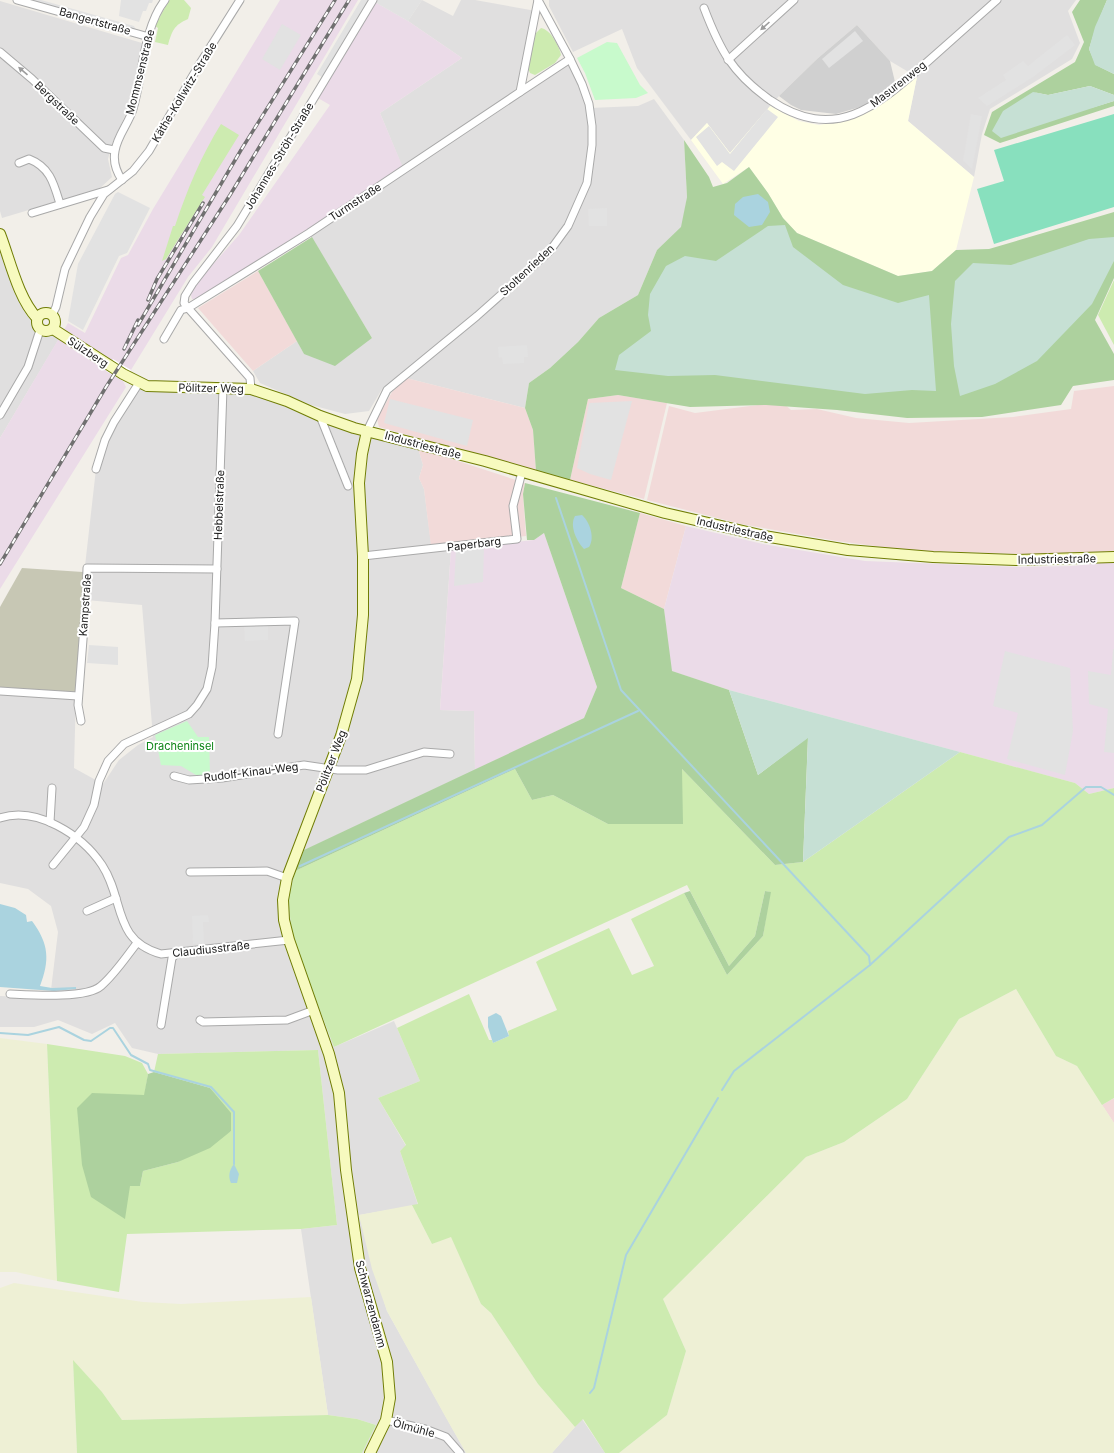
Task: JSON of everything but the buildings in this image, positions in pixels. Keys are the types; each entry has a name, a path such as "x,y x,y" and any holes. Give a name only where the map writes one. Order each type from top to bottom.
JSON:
{"main road":[{"path":"0,234 21,294 28,307 37,318 37,326 40,330 46,332 53,329 56,323 52,315 44,313 37,318"},
{"name":"Sülzberg","path":"53,329 123,374"},
{"name":"Pölitzer Weg","path":"123,374 147,386 251,389 287,401 320,416 367,431 362,454 359,483 363,556 363,615 357,679 350,708 287,878 283,900 284,920 289,940 329,1054 340,1093 343,1128"},
{"name":"Industriestraße","path":"367,431 522,472 665,513 764,536 848,550 928,557 989,560 1092,559 1114,557"},
{"name":"Schwarzendamm","path":"343,1128 346,1170 360,1268 387,1362 390,1398 386,1420 370,1453"}],"street":[{"name":"Bangertstraße","path":"17,0 149,37"},
{"name":"Mommsenstraße","path":"114,150 133,109 149,37 156,16 164,0"},
{"name":"Käthe-Kollwitz-Straße","path":"122,180 133,171 149,151 199,65 240,0"},
{"name":"Johannes-Ströh-Straße","path":"188,308 184,303 185,296 193,283 237,226 373,0"},
{"path":"520,92 538,0"},
{"name":"Stoltenrieden","path":"367,431 387,390 477,316 549,252 568,226 587,183 592,145 592,126 589,104 582,84 570,59 538,0"},
{"path":"728,60 794,0"},
{"name":"Masurenweg","path":"704,8 716,38 728,60 756,89 790,112 816,119 841,118 867,109 893,91 997,0"},
{"name":"Bergstraße","path":"0,52 32,78 104,148 114,150"},
{"name":"Turmstraße","path":"164,339 181,310 188,308 313,230 570,59"},
{"path":"32,213 108,190 122,180 116,171 114,150"},
{"path":"19,163 29,159 39,163 50,174 60,204"},
{"path":"52,315 56,307 65,269 78,239 90,217 108,190"},
{"path":"188,308 250,378 251,389"},
{"path":"0,415 28,367 40,330"},
{"path":"96,469 105,440 114,422 139,382"},
{"name":"Hebbelstraße","path":"76,837 84,827 92,810 100,781 108,761 124,744 188,714 202,699 207,689 212,667 215,623 223,388"},
{"path":"320,416 348,486"},
{"name":"Paperbarg","path":"363,556 517,539 513,506 522,472"},
{"name":"Kampstraße","path":"81,721 78,713 78,696 86,600 87,568 217,568"},
{"path":"215,623 295,621 278,734"},
{"path":"0,691 78,696"},
{"name":"Rudolf-Kinau-Weg","path":"174,776 189,780 254,774 304,765 338,770 366,770 424,752 450,754"},
{"path":"50,822 52,788"},
{"name":"Claudiusstraße","path":"0,818 26,816 50,822 76,837 101,865 116,898 119,913 130,935 137,943 152,951 161,954 177,953 289,940"},
{"path":"53,865 76,837"},
{"path":"190,872 267,871 287,878"},
{"path":"87,911 116,898"},
{"path":"10,994 46,996 92,992 102,986 137,943"},
{"path":"161,1025 172,958 177,953"},
{"path":"200,1020 203,1022 287,1020 314,1010"},
{"name":"Ölmühle","path":"386,1420 426,1429 446,1437 460,1453"}],"shaded area":[{"path":"23,0 41,0 134,26 137,32"},
{"path":"121,0 153,0 152,3 149,3 146,11 143,11 139,22 119,16"},
{"path":"280,0 358,0 212,247 188,277 123,381 126,387 0,589 0,438 68,323 85,333 121,258 128,255 153,209"},
{"path":"361,0 422,0 408,21 373,1 325,79 317,74"},
{"path":"422,0 453,16 461,0 475,0 536,11 520,92 570,59 590,108 638,106 654,99 684,140 687,197 682,227 657,250 638,295 599,318 578,342 550,368 529,383 525,408 406,378 433,351 382,389 369,411 345,414 311,405 260,383 253,371 297,341 304,354 372,338 310,235 404,171 380,113 462,58 408,21"},
{"path":"549,0 1076,0 1068,11 1080,43 1072,59 990,109 982,134 974,177 908,121 917,77 890,61 857,25 817,59 779,96 730,153 707,123 691,140 637,68 622,29 573,52 549,6"},
{"path":"1107,0 1114,0 1114,74 1095,65 1089,49 1095,27"},
{"path":"0,1 142,43 129,107 112,144 108,159 112,177 99,189 2,218 0,211"},
{"path":"373,1 408,21 462,58 380,113 404,170 196,300 192,299 191,296 193,287 239,235 330,105 318,98"},
{"path":"282,24 301,35 280,70 262,59"},
{"path":"857,25 890,61 895,82 867,105 836,114 801,110 779,96 817,59"},
{"path":"855,31 863,41 829,68 822,59"},
{"path":"1067,35 1075,45 1033,77 987,106 978,98 1006,80 1003,75 1023,61 1028,66"},
{"path":"917,77 908,121 974,177 956,250 932,271 898,276 797,233 783,218 768,193 749,167 723,184 691,140 707,123 730,153 770,106 799,121 819,125 850,120 886,101"},
{"path":"1090,86 1114,95 1114,101 1001,138 992,131 1003,111 1033,92 1048,95"},
{"path":"767,109 778,117 734,171 722,162 717,166 696,137 709,126 730,154"},
{"path":"971,114 982,116 972,169 963,161"},
{"path":"118,192 150,208 127,253 119,256 83,330 68,321 78,264 115,194"},
{"path":"607,208 607,226 589,226 588,209"},
{"path":"785,225 793,247 843,285 898,303 929,295 936,391 912,390 865,394 715,375 668,376 615,370 619,355 651,331 648,315 650,294 666,266 685,256 716,261 768,226"},
{"path":"1114,237 1114,261 1092,304 1037,361 995,384 960,396 954,366 951,324 955,281 973,263 1011,265 1089,239"},
{"path":"0,242 27,315 34,322 60,337 0,438"},
{"path":"258,271 297,341 253,371 198,308"},
{"path":"527,345 528,357 524,357 524,363 503,364 502,357 499,358 498,347"},
{"path":"406,378 525,408 533,430 536,471 379,427 377,419 392,392"},
{"path":"139,383 251,389 418,448 423,465 419,478 424,489 432,551 451,549 440,710 474,711 475,770 305,850 295,871 321,1013 334,1047 394,1021 420,1081 378,1098 406,1146 400,1151 418,1205 359,1215 387,1311 466,1453 362,1453 376,1425 357,1419 328,1415 301,1229 337,1225 318,1050 158,1054 132,1048 115,1023 92,1034 58,1020 34,1027 0,1027 0,996 50,998 58,932 51,906 28,889 0,883 0,687 76,692 74,768 103,784 119,760 138,745 153,737 142,605 86,600 87,568 85,566 96,469 105,440"},
{"path":"1114,386 1114,552 1092,555 905,550 837,541 741,524 647,500 669,406 695,413 782,402 791,410 817,409 856,418 909,423 1013,417 1071,409 1074,391"},
{"path":"618,395 667,403 644,499 570,480 588,399"},
{"path":"390,399 473,420 467,446 384,423"},
{"path":"632,401 611,480 590,474 577,468 589,403"},
{"path":"418,448 525,483 523,494 526,536 431,546 424,489 419,478 423,465"},
{"path":"640,513 686,526 664,609 621,588"},
{"path":"686,526 763,544 865,561 1021,567 1072,566 1114,562 1114,788 1089,794 1075,783 729,690 671,671 664,609"},
{"path":"544,533 597,687 584,718 475,770 474,711 440,710 451,549 534,540"},
{"path":"484,547 483,582 454,586 456,550"},
{"path":"22,568 83,572 76,692 0,687 0,607"},
{"path":"268,623 268,640 245,641 244,624"},
{"path":"89,645 118,647 118,665 87,663"},
{"path":"1113,649 1114,753 1104,752 1108,709 1089,704 1088,671 1111,675"},
{"path":"1005,651 1070,668 1073,731 1065,775 1007,759 1018,713 993,706"},
{"path":"729,690 960,752 803,862 808,738 758,775"},
{"path":"208,915 209,922 203,922 204,943 193,944 192,916"},
{"path":"1016,989 1056,1056 1077,1066 1114,1123 1114,1453 619,1453 667,1415 686,1351 663,1299 806,1157 844,1142 907,1099 959,1019"},
{"path":"0,1038 47,1044 57,1281 16,1272 0,1272"},
{"path":"1114,1098 1114,1123 1102,1105"},
{"path":"412,1205 432,1244 451,1236 481,1304 491,1313 538,1384 575,1427 552,1453 466,1453 445,1416 387,1311 372,1269 359,1215"},
{"path":"14,1283 143,1302 181,1304 311,1297 328,1415 122,1420 102,1392 73,1361 77,1453 0,1453 0,1288"},
{"path":"582,1419 605,1453 552,1453"}],"green space":[{"path":"169,0 184,0 191,8 188,19 174,29 168,45 155,42 158,28 155,26"},
{"path":"1080,0 1107,0 1089,49 1096,65 1114,74 1114,95 1090,86 1048,95 1033,92 1091,108 1114,101 1114,106 1000,143 984,135 992,112 1075,62 1084,42 1072,12"},
{"path":"541,28 545,29 551,35 561,55 555,63 535,75 530,73 528,68 535,34"},
{"path":"607,42 617,43 640,85 648,93 636,98 595,100 585,73 577,58"},
{"path":"1114,114 1114,207 994,244 977,189 1004,181 994,150"},
{"path":"221,124 239,135 202,195 205,197 166,259 162,261 173,226 175,226 184,199 207,148"},
{"path":"684,140 709,177 713,187 727,183 749,167 768,193 783,218 797,233 898,276 932,271 956,250 989,249 1114,212 1114,278 1095,320 1114,354 1114,380 1073,386 1061,405 982,417 907,418 837,410 766,405 690,407 618,395 588,399 570,480 536,471 533,430 525,408 529,383 550,368 578,342 599,318 638,295 657,250 681,227 687,197"},
{"path":"312,237 372,338 335,366 304,354 258,271"},
{"path":"1114,280 1114,345 1098,315"},
{"path":"525,483 640,513 621,588 664,609 672,671 729,690 758,775 808,737 803,862 775,865 682,769 683,824 608,824 553,795 532,800 515,769 295,871 304,850 584,718 597,687 544,533 534,540 527,540 523,494"},
{"name":"Dracheninsel","path":"187,721 198,737 209,737 210,775 196,775 181,766 161,765 155,735"},
{"path":"960,752 1075,783 1089,794 1114,788 1114,1098 1102,1105 1077,1066 1056,1056 1016,989 959,1019 907,1099 844,1142 806,1157 663,1299 686,1351 667,1415 619,1453 605,1453 583,1419 575,1427 538,1384 491,1313 481,1304 451,1237 432,1244 412,1205 418,1204 400,1151 406,1145 378,1098 420,1081 397,1028 469,994 489,1040 492,1040 493,1043 509,1036 508,1031 557,1010 536,962 609,928 632,975 654,966 631,919 684,893 727,975 763,936 770,892 765,891 755,936 729,966 687,885 334,1047 293,940 288,901 295,871 515,769 532,800 553,795 608,824 682,824 682,769 775,865 803,862"},
{"path":"690,891 729,966 755,936 765,891 771,892 763,936 727,975 684,893"},
{"path":"47,1044 125,1056 142,1063 148,1074 130,1186 140,1186 143,1171 178,1162 231,1131 210,1088 154,1072 158,1054 318,1050 337,1225 301,1229 127,1234 119,1292 57,1281"},
{"path":"154,1072 210,1088 231,1113 231,1131 210,1148 178,1162 143,1171 140,1186 130,1186 125,1219 91,1197 82,1165 77,1108 92,1093 144,1095 148,1074"},
{"path":"73,1360 102,1392 122,1420 328,1415 357,1419 376,1425 362,1453 77,1453"}],"water":[{"path":"758,194 768,202 770,212 762,225 749,227 734,215 735,204 743,197"},
{"path":"582,515 591,530 592,535 589,547 584,549 576,538 573,529 573,520 575,516"},
{"path":"0,904 15,908 26,915 27,922 32,921 42,937 45,945 46,960 40,986 52,988 76,987 76,989 54,991 0,987"},
{"path":"496,1013 501,1016 509,1036 493,1043 488,1027 488,1017"},
{"path":"234,1164 239,1174 237,1183 231,1183 230,1174"}],"pier":[{"path":"113,359 131,370 123,381 106,371"}],"waterway":[{"path":"556,498 621,690 869,956 870,965 734,1071 722,1090"},
{"path":"300,866 638,711"},
{"path":"870,965 1009,837 1042,825 1086,787 1101,787 1114,795"},
{"path":"0,1033 28,1035 59,1027 84,1040 91,1041 110,1028 113,1028 131,1055 148,1064 150,1070 211,1087 234,1112 234,1164"},
{"path":"590,1393 594,1388 626,1255 718,1098"}],"railway":[{"path":"138,325 241,150 335,0"},
{"path":"0,564 106,387 230,195 349,0"},
{"path":"148,300 157,279 203,203"},
{"path":"124,349 138,320"}]}
